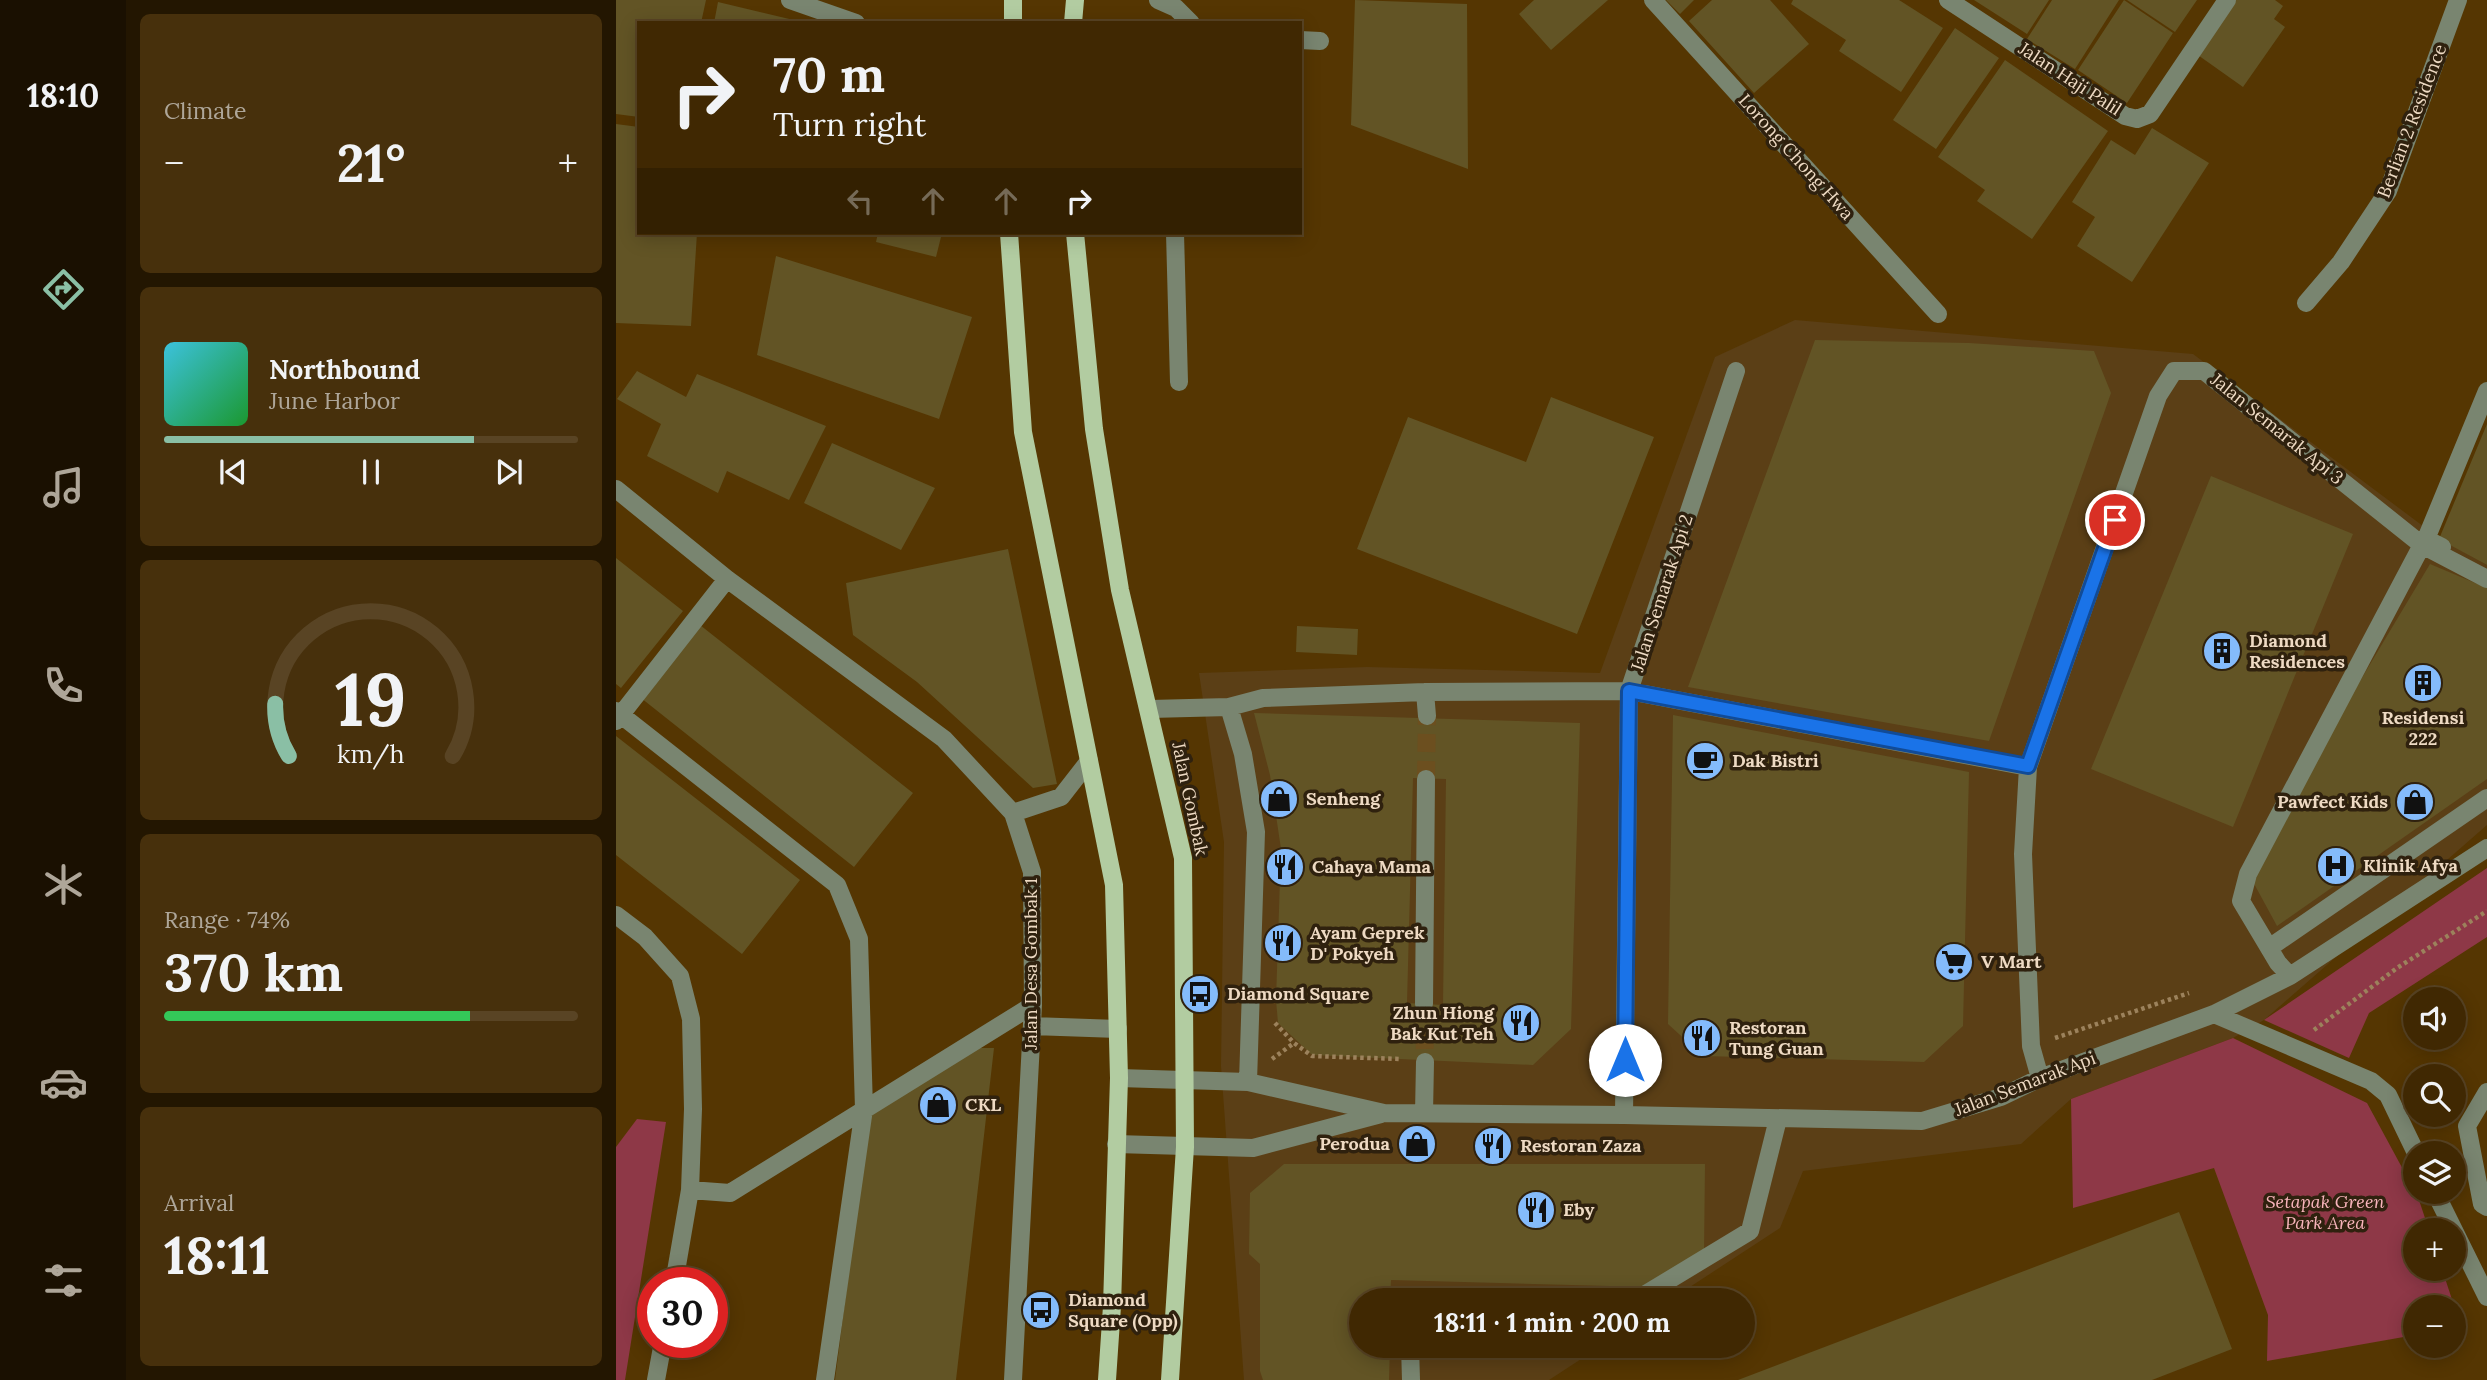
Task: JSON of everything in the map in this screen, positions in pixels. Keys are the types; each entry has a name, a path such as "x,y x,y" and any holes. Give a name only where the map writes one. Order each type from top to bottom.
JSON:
{"main road":[{"path":"1013,0 1013,21"},
{"path":"1073,21 1074,0"},
{"path":"1009,235 1023,432 1114,885 1119,1078 1107,1380"},
{"name":"Jalan Gombak","path":"1076,235 1094,429 1120,590 1183,858 1185,1146 1170,1380"}],"street":[{"path":"790,0 850,21"},
{"path":"1158,0 1176,8 1189,21"},
{"name":"Lorong Chong Hwa","path":"1653,0 1938,314"},
{"name":"Jalan Haji Palil","path":"1948,0 2125,116 2137,118 2150,114 2227,0"},
{"name":"Berlian 2 Residence","path":"2306,303 2341,262 2388,191 2458,0"},
{"path":"1302,40 1320,41"},
{"path":"1175,235 1179,382"},
{"name":"Jalan Semarak Api 2","path":"1624,1115 1629,691 1736,371"},
{"name":"Jalan Semarak Api 3","path":"2040,1078 2031,1046 2023,854 2028,766 2158,396 2174,371 2204,371 2422,545"},
{"path":"2487,391 2426,539 2487,571"},
{"name":"Jalan Desa Gombak 1","path":"616,489 727,579 944,739 1013,813 1032,872 1033,1005 1013,1380"},
{"path":"2290,976 2277,963 2241,901 2248,874 2422,545 2487,579"},
{"path":"727,579 618,716 837,885 859,939 864,1109 825,1380"},
{"path":"1150,709 1229,707 1263,698 1426,692 1629,691 2028,766"},
{"path":"1426,692 1427,716"},
{"path":"1229,707 1243,754 1256,832 1248,1082"},
{"path":"1013,813 1061,796 1089,761"},
{"path":"1424,1004 1419,914 1426,779"},
{"path":"2269,948 2487,798"},
{"name":"Jalan Semarak Api","path":"1119,1078 1248,1082 1384,1113 1922,1121 2001,1097 2040,1078 2214,1014 2290,976 2487,848"},
{"path":"616,915 645,937 680,976 691,1018 694,1109 690,1190 677,1267"},
{"path":"690,1190 730,1193 1033,1005"},
{"path":"2214,1014 2371,1081 2388,1095 2410,1141"},
{"path":"1032,1026 1118,1029"},
{"path":"1418,1061 1424,1114"},
{"path":"2487,1092 2467,1126 2482,1204 2487,1207"},
{"name":"Jalan Semarak Api","path":"1116,1144 1253,1148 1384,1113"},
{"path":"1656,1288 1750,1231 1778,1119"},
{"path":"2441,1204 2487,1297"},
{"path":"656,1380 660,1358"},
{"path":"1410,1358 1411,1380"}],"path":[{"path":"2295,1049 2397,968 2487,911"},
{"path":"1274,1022 1294,1043 1312,1056 1418,1061"}],"shaded area":[{"name":"Diamond Square","path":"1795,320 2193,354 2439,538 2487,565 2487,825 2264,1020 2233,1038 2071,1099 2021,1144 1803,1171 1780,1228 1688,1288 1349,1288 1349,1358 1583,1358 1549,1380 1244,1380 1221,1066 1224,842 1199,673 1367,667 1600,673 1715,357"}],"green space":[{"path":"2487,868 2487,937 2409,987 2403,987 2403,991 2369,1013 2349,1058 2264,1020"},
{"name":"Setapak Green Park Area","path":"2233,1038 2367,1103 2403,1169 2403,1204 2420,1204 2425,1218 2403,1218 2403,1281 2446,1281 2451,1295 2403,1295 2403,1337 2267,1361 2268,1315 2214,1168 2073,1208 2071,1099"},
{"path":"637,1119 666,1122 643,1267 637,1267 637,1304 625,1380 616,1380 616,1147"}],"building":[{"path":"616,0 706,0 701,21 637,21 637,117 616,114"},
{"path":"1355,0 1467,4 1468,169 1351,125"},
{"path":"1534,0 1608,0 1551,50 1519,14"},
{"path":"1666,0 1694,0 1680,14"},
{"path":"1712,0 1770,0 1809,44 1754,93 1689,21"},
{"path":"1793,0 1899,0 1943,28 1901,92 1839,51 1846,40 1791,4"},
{"path":"1974,0 2049,0 2027,34"},
{"path":"2052,0 2119,0 2075,69 2027,39"},
{"path":"2124,0 2173,33 2127,103 2078,70"},
{"path":"2127,0 2197,0 2175,32"},
{"path":"2232,0 2275,0 2283,6 2274,19 2285,27 2243,87 2195,53"},
{"path":"718,2 798,21 714,21"},
{"path":"1955,28 1999,58 1936,149 1893,120"},
{"path":"2005,60 2108,131 2032,239 1977,201 1985,190 1938,157"},
{"path":"616,124 637,127 637,235 697,235 691,326 616,323"},
{"path":"2152,128 2209,163 2132,282 2077,246 2095,217 2072,202 2111,140 2135,155"},
{"path":"878,235 942,235 936,257 876,242"},
{"path":"776,256 972,317 939,419 757,355"},
{"path":"1815,340 1969,343 2094,351 2111,393 1989,741 1688,687"},
{"path":"637,371 686,397 697,374 826,426 789,500 727,471 718,493 647,456 661,424 617,399"},
{"path":"1551,397 1654,437 1577,634 1357,549 1408,417 1526,462"},
{"path":"2487,424 2487,565 2439,539"},
{"path":"832,443 935,488 901,550 804,503"},
{"name":"Diamond Residences","path":"2211,476 2353,534 2233,827 2091,769"},
{"path":"1008,549 1057,784 1033,788 917,682 853,635 846,583"},
{"path":"616,558 683,611 621,688 616,684"},
{"name":"Residensi 222","path":"2430,564 2487,588 2487,779 2277,926 2252,880 2302,778"},
{"path":"700,625 913,793 854,867 641,698"},
{"path":"1297,626 1358,629 1357,655 1296,652"},
{"path":"1254,713 1580,723 1571,1029 1533,1065 1312,1055 1278,1023 1276,1000 1281,849 1270,775","holes":["1413,778 1446,779 1443,1005 1407,1003"]},
{"path":"1673,715 1969,772 1963,1026 1924,1062 1703,1056 1668,1024"},
{"path":"616,736 800,880 742,954 616,855"},
{"path":"972,1048 994,1048 956,1380 835,1380 869,1113"},
{"path":"1284,1164 1705,1164 1704,1254 1647,1287 1391,1280 1391,1288 1349,1288 1349,1358 1390,1358 1389,1380 1263,1380 1260,1371 1260,1264 1249,1254 1250,1193"},
{"path":"2179,1212 2232,1349 2152,1380 1738,1380"}],"tunnel":[{"path":"1426,779 1427,716"},
{"path":"1424,1004 1425,1062"}],"place":[{"name":"Diamond Residences","path":"2222,651"},
{"name":"Residensi 222","path":"2423,683"},
{"name":"Dak Bistri","path":"1705,761"},
{"name":"Senheng","path":"1279,799"},
{"name":"Pawfect Kids","path":"2415,802"},
{"name":"Klinik Afya","path":"2336,866"},
{"name":"Cahaya Mama","path":"1285,867"},
{"name":"Ayam Geprek D' Pokyeh","path":"1283,943"},
{"name":"V Mart","path":"1954,962"},
{"name":"Diamond Square","path":"1200,994"},
{"name":"Zhun Hiong Bak Kut Teh","path":"1521,1023"},
{"name":"Restoran Tung Guan","path":"1702,1038"},
{"name":"CKL","path":"938,1105"},
{"name":"Perodua","path":"1417,1144"},
{"name":"Restoran Zaza","path":"1493,1146"},
{"name":"Eby","path":"1536,1210"},
{"name":"Diamond Square (Opp)","path":"1041,1310"}],"route":[{"path":"1625,1060 1629,691 2028,766 2115,520"}]}
